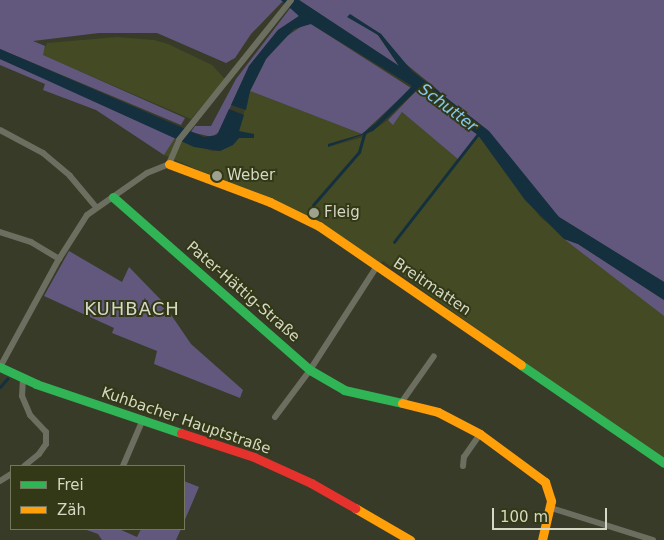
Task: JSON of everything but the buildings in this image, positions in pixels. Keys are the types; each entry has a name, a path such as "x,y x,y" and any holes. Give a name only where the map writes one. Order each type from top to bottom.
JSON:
{"street":[{"path":"0,367 59,259 87,215 147,173 168,164 179,140 285,10 291,0"},
{"path":"0,130 43,153 71,177 96,207"},
{"name":"Breitmatten","path":"168,164 297,214 377,266 664,463"},
{"name":"Pater-Hättig-Straße","path":"113,197 310,370 344,390 438,412 480,434 541,478 550,493 552,508"},
{"path":"0,232 31,242 59,259"},
{"path":"276,417 310,370 377,266"},
{"path":"402,403 434,356"},
{"name":"Kuhbacher Hauptstraße","path":"0,367 23,378 254,457 311,484 410,540"},
{"path":"23,378 22,396 28,409 46,432 42,449 25,465"},
{"path":"124,465 143,420"},
{"path":"463,466 464,457 480,434"},
{"path":"542,540 552,508 653,540"}],"shaded area":[{"path":"0,0 283,1 251,34 235,58 226,63 157,33 99,33 33,41 45,46 43,55 185,118 181,125 0,49"},
{"path":"299,0 664,0 664,282 559,217 438,90 401,60 381,34 352,18 378,35 399,66"},
{"path":"291,7 299,16 278,30 249,66 219,132 212,137 191,132 195,126 211,126 236,79"},
{"path":"305,24 311,24 411,88 362,134 250,91 266,59 281,40"},
{"path":"117,37 154,40 168,44 212,65 225,79 191,119 42,55 47,43"},
{"path":"0,59 175,138 164,155 96,110 43,90 45,84 0,65"},
{"path":"417,90 478,135 459,160 402,112 393,125 388,120"},
{"path":"250,91 362,134 328,147 363,137 388,120 393,124 402,112 459,160 478,135 540,217 664,316 664,459 543,377 383,261 380,264 320,224 164,155 175,138 212,151 220,151 239,138 247,137 239,131"},
{"path":"564,239 578,244 664,300 664,316"},
{"path":"69,251 122,282 129,267 161,300 191,344 243,390 240,398 154,364 157,351 112,333 114,328 44,296"},
{"path":"185,481 199,487 185,520"},
{"path":"87,530 121,530 137,537 140,530 181,530 176,540 102,540 98,534"}],"water":[{"name":"Schutter","path":"281,0 299,0 399,66 378,35 347,17 350,14 381,34 412,71 489,131 559,217 664,282 664,300 578,244 564,239 525,200 478,135 417,90 373,131 328,147 328,144 362,134 376,123 412,86 311,24 294,29 266,59 250,91 246,110 231,105 249,66 278,30 299,16"},
{"path":"0,49 204,137 217,135 229,109 244,115 239,131 254,134 254,138 239,138 233,145 220,151 194,147 0,59"}],"waterway":[{"name":"Schutter","path":"394,242 479,133"},
{"path":"313,205 359,152 364,134"},
{"path":"0,387 7,379"}],"traffic: fast":[{"path":"113,197 310,370 344,390 402,403"},
{"path":"521,365 664,463"},
{"path":"0,367 36,384 181,433"}],"traffic: slow":[{"path":"169,164 270,202 319,226 521,365"},
{"path":"402,403 438,412 480,434 545,482 551,501 542,540"},
{"path":"355,508 410,540"}],"traffic: jam":[{"path":"181,433 254,457 311,483 355,508"}],"place":[{"name":"Weber","path":"217,176"},
{"name":"Fleig","path":"314,213"}],"district":[{"name":"KUHBACH","path":"132,309"}]}
